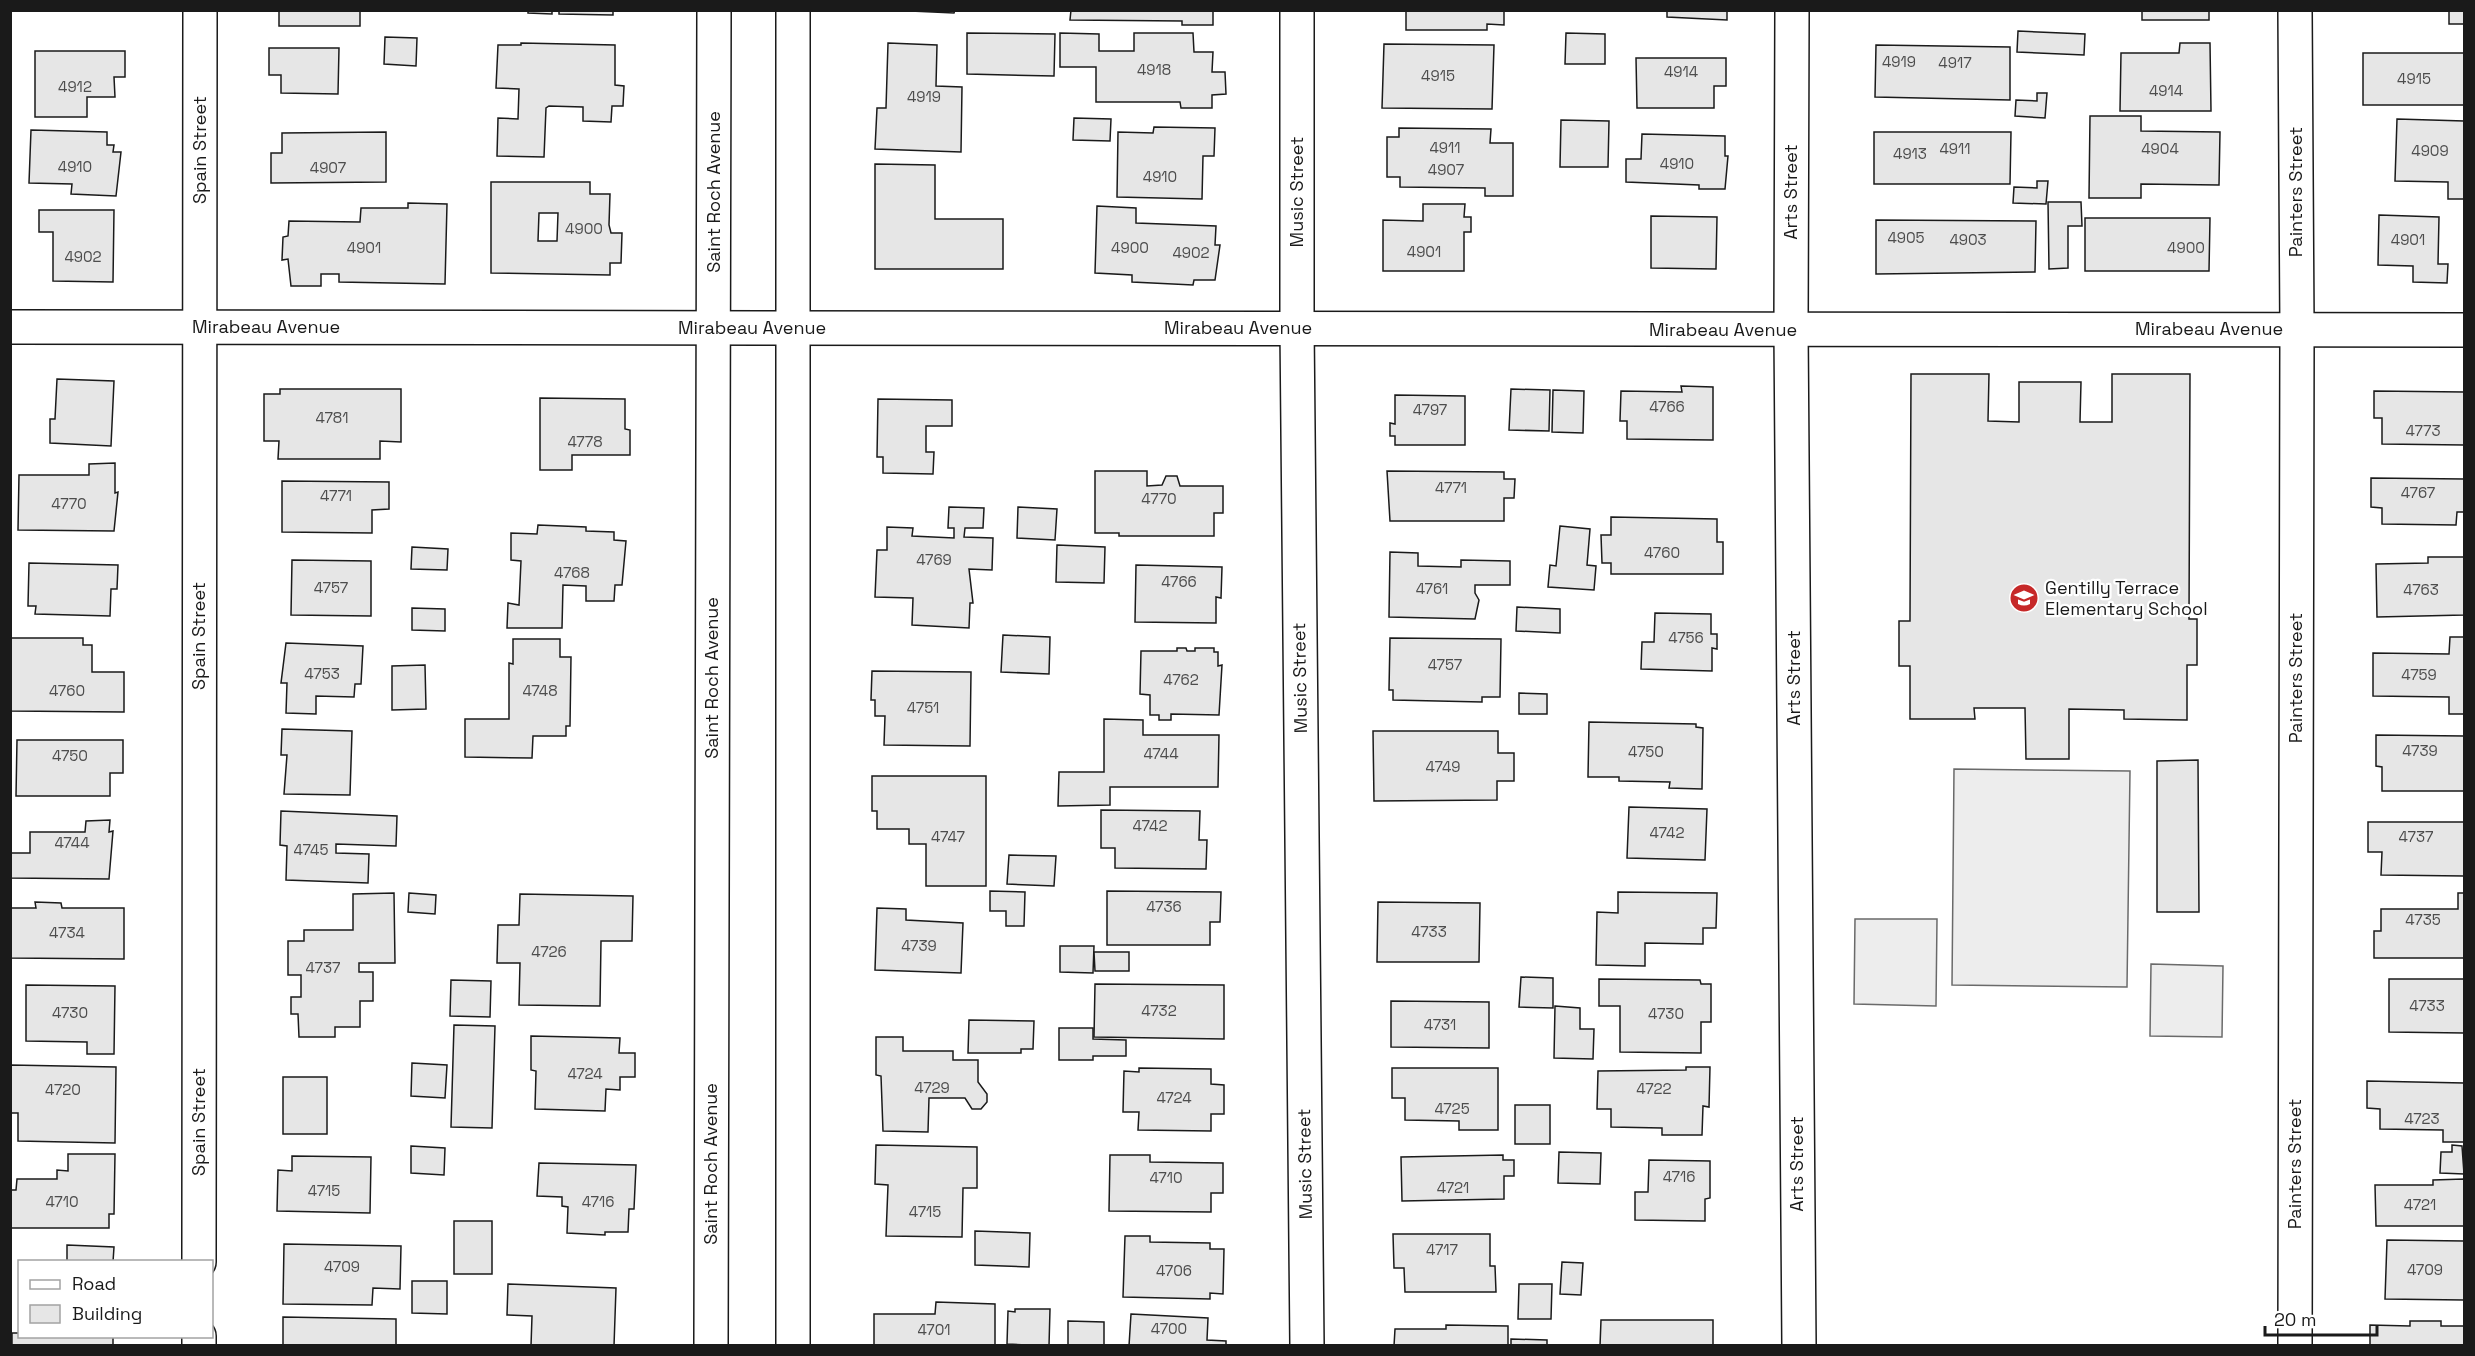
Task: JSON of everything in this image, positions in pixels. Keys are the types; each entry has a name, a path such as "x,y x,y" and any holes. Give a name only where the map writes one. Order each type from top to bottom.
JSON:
{"street":[{"name":"Spain Street","path":"199,1260 200,10"},
{"name":"Saint Roch Avenue","path":"711,1346 714,10"},
{"path":"793,10 793,1346"},
{"name":"Music Street","path":"1297,10 1297,327 1307,1346"},
{"name":"Arts Street","path":"1792,10 1791,330 1799,1346"},
{"name":"Painters Street","path":"2295,10 2297,329 2295,1346"},
{"name":"Mirabeau Avenue","path":"10,327 2464,330"}],"shaded area":[{"path":"1954,769 2130,771 2127,987 1952,985"},
{"path":"1855,919 1937,919 1936,1006 1854,1004"},
{"path":"2151,964 2223,966 2222,1037 2150,1036"}],"building":[{"path":"279,10 360,10 360,26 279,26"},
{"path":"528,10 552,10 552,14 528,13"},
{"path":"559,10 613,10 613,15 559,14"},
{"path":"888,10 955,10 954,13"},
{"path":"1071,10 1213,10 1213,25 1182,25 1182,21 1070,20"},
{"path":"1406,10 1504,10 1504,25 1487,24 1487,30 1406,30"},
{"path":"1667,10 1727,10 1727,20 1667,17"},
{"path":"2142,10 2209,10 2209,20 2142,20"},
{"path":"2409,10 2464,10 2464,24 2449,24 2449,11"},
{"path":"2018,31 2085,34 2084,55 2017,52"},
{"path":"967,33 1055,34 1054,76 967,74"},
{"path":"1060,33 1099,34 1099,51 1134,51 1134,33 1193,33 1194,52 1213,52 1212,72 1225,72 1226,94 1212,95 1212,108 1181,108 1180,102 1096,102 1096,67 1060,67"},
{"path":"1566,33 1605,34 1605,64 1565,64"},
{"path":"385,37 417,38 416,66 384,64"},
{"path":"521,43 615,45 615,85 624,86 623,106 612,106 611,122 583,121 583,107 549,106 546,108 544,157 497,156 498,118 518,119 519,89 496,88 498,45 521,45"},
{"path":"888,43 937,45 936,86 962,87 961,152 875,149 877,108 886,108"},
{"path":"2180,43 2210,43 2211,111 2120,111 2121,53 2179,53"},
{"path":"1384,44 1494,45 1492,109 1382,108"},
{"path":"1876,45 2010,47 2010,100 1875,97"},
{"path":"269,48 339,48 338,94 281,93 281,75 269,75"},
{"path":"35,51 125,51 125,77 114,77 115,97 87,97 87,117 35,117"},
{"path":"2363,53 2464,53 2464,105 2363,105"},
{"path":"1636,58 1726,58 1726,86 1714,86 1714,108 1637,108"},
{"path":"2037,93 2047,93 2045,118 2015,116 2016,100 2037,101"},
{"path":"2090,116 2141,116 2141,131 2220,132 2219,185 2141,184 2141,198 2089,198"},
{"path":"1074,118 1111,119 1110,141 1073,140"},
{"path":"2397,119 2464,121 2464,199 2448,199 2448,182 2395,181"},
{"path":"1561,120 1609,121 1608,167 1560,167"},
{"path":"1154,127 1215,128 1214,156 1203,156 1202,199 1117,197 1118,132 1153,133"},
{"path":"1399,128 1491,129 1490,143 1513,143 1513,196 1485,196 1485,188 1400,187 1400,177 1387,177 1387,137 1399,137"},
{"path":"31,130 107,132 107,145 114,145 113,152 121,152 116,196 71,194 72,184 29,183"},
{"path":"386,132 386,182 271,183 271,153 282,153 282,133"},
{"path":"1874,132 2011,132 2010,184 1874,184"},
{"path":"1642,134 1725,136 1725,156 1728,156 1725,189 1699,189 1699,185 1626,182 1626,159 1641,159"},
{"path":"875,164 935,165 935,219 1003,219 1003,269 875,269"},
{"path":"2037,181 2048,181 2046,204 2013,203 2014,187 2037,188"},
{"path":"491,182 590,182 590,194 610,194 611,233 622,233 621,263 610,263 610,275 491,273","holes":["539,213 558,213 557,241 538,241"]},
{"path":"2048,202 2081,202 2082,226 2068,226 2068,268 2049,269"},
{"path":"408,203 447,204 445,284 339,282 339,274 321,274 321,286 291,286 288,259 282,260 283,237 288,236 289,221 360,222 361,208 408,208"},
{"path":"1423,204 1465,204 1464,217 1471,217 1471,232 1464,232 1464,271 1383,271 1383,220 1423,221"},
{"path":"1097,206 1136,208 1136,223 1216,226 1215,245 1220,245 1215,280 1194,280 1193,285 1132,282 1132,275 1095,273"},
{"path":"39,210 114,210 113,282 53,281 53,232 39,232"},
{"path":"2379,215 2439,217 2438,264 2448,264 2447,283 2413,282 2413,266 2378,265"},
{"path":"1651,216 1717,217 1716,269 1651,268"},
{"path":"2085,218 2210,218 2209,271 2085,271"},
{"path":"1876,220 2036,221 2035,272 1876,274"},
{"path":"1911,374 1989,374 1988,421 2019,422 2019,382 2081,382 2080,422 2112,422 2112,374 2190,374 2189,619 2197,619 2197,665 2187,665 2187,720 2124,719 2124,710 2069,709 2069,759 2026,759 2025,708 1974,708 1975,719 1910,719 1910,666 1899,666 1899,621 1910,621"},
{"path":"57,379 114,381 111,446 50,443 50,419 55,419"},
{"path":"1681,386 1713,387 1713,440 1627,439 1627,421 1620,421 1621,391 1682,392"},
{"path":"280,389 401,389 401,442 380,441 380,459 278,459 279,441 264,441 264,394 280,394"},
{"path":"1511,389 1550,390 1549,431 1509,430"},
{"path":"1553,390 1584,391 1583,433 1552,432"},
{"path":"2374,391 2464,392 2464,445 2382,444 2382,418 2374,418"},
{"path":"1395,395 1465,396 1465,445 1395,445 1395,436 1390,436 1390,423 1395,424"},
{"path":"540,398 625,399 625,429 630,430 630,455 572,455 572,470 540,470"},
{"path":"878,399 952,400 952,426 926,426 926,452 934,452 933,474 883,473 883,457 877,457"},
{"path":"115,463 115,493 118,492 114,531 18,530 19,475 89,475 89,464"},
{"path":"1095,471 1147,471 1147,486 1162,485 1166,476 1177,476 1180,486 1223,486 1223,513 1214,513 1214,536 1119,536 1119,533 1095,533"},
{"path":"1387,471 1504,472 1504,479 1515,479 1514,498 1504,498 1504,521 1390,521"},
{"path":"2371,478 2464,479 2464,512 2457,512 2456,525 2382,524 2382,508 2371,507"},
{"path":"282,481 389,482 389,509 372,510 372,533 282,532"},
{"path":"949,507 984,508 983,528 965,528 964,537 993,538 992,570 969,569 973,603 970,603 969,628 912,625 913,598 875,597 877,550 887,550 887,527 913,528 912,536 954,538 954,528 948,528"},
{"path":"1018,507 1057,509 1055,540 1017,538"},
{"path":"1611,517 1717,519 1717,542 1723,542 1723,574 1611,574 1611,563 1602,563 1601,535 1611,535"},
{"path":"538,525 586,527 586,531 614,532 614,540 626,541 622,585 615,585 614,601 586,601 586,586 563,585 562,628 507,628 508,603 519,605 521,561 511,560 511,533 537,534"},
{"path":"1560,526 1590,529 1587,565 1596,566 1594,590 1548,587 1550,565 1556,566"},
{"path":"1057,545 1105,547 1104,583 1056,582"},
{"path":"412,547 448,549 447,570 411,569"},
{"path":"1390,552 1418,553 1418,566 1461,567 1461,560 1510,561 1510,585 1475,585 1475,593 1479,600 1475,619 1389,617"},
{"path":"2428,557 2464,557 2464,615 2377,617 2376,564 2428,563"},
{"path":"292,560 371,561 371,616 291,615"},
{"path":"29,563 118,565 117,589 111,589 110,616 35,614 36,606 28,606"},
{"path":"1136,565 1222,567 1221,598 1216,597 1216,623 1135,622"},
{"path":"1517,607 1560,609 1560,633 1516,631"},
{"path":"412,608 445,609 445,631 412,630"},
{"path":"1655,613 1711,614 1711,634 1717,634 1717,649 1712,648 1712,671 1641,669 1642,642 1654,642"},
{"path":"1003,635 1050,637 1049,674 1001,672"},
{"path":"2450,637 2464,637 2464,714 2449,714 2449,697 2373,696 2373,653 2449,654"},
{"path":"10,638 83,638 83,645 92,645 92,672 124,672 124,712 10,711"},
{"path":"1390,638 1501,639 1500,697 1482,697 1482,702 1393,700 1393,690 1389,690"},
{"path":"513,639 560,639 560,657 571,657 570,726 566,726 566,736 533,736 532,758 465,757 465,719 509,719 509,663 513,664"},
{"path":"286,643 363,646 361,684 355,684 354,697 316,696 316,714 286,713 287,683 281,683"},
{"path":"1177,648 1195,651 1195,648 1214,648 1214,652 1218,652 1218,666 1222,665 1219,715 1171,714 1171,720 1159,720 1159,715 1150,715 1150,695 1140,694 1141,651 1177,651"},
{"path":"425,665 426,709 392,710 392,666"},
{"path":"872,671 971,672 970,746 884,745 885,716 875,716 875,700 871,700"},
{"path":"1519,693 1547,694 1547,714 1519,714"},
{"path":"1104,719 1143,720 1143,735 1219,735 1218,787 1110,787 1110,805 1058,806 1059,772 1104,772"},
{"path":"1589,722 1696,724 1696,727 1703,728 1702,789 1669,788 1670,782 1619,781 1619,777 1588,777"},
{"path":"282,729 352,731 350,795 284,794 287,755 281,755"},
{"path":"1373,731 1498,731 1498,753 1514,753 1514,781 1497,781 1497,800 1374,801"},
{"path":"2376,735 2464,736 2464,791 2382,791 2382,767 2376,766"},
{"path":"17,740 123,740 123,773 110,773 110,796 16,796"},
{"path":"2198,760 2199,912 2157,912 2157,761"},
{"path":"872,776 986,776 986,886 926,886 926,844 909,844 909,829 877,829 877,811 872,811"},
{"path":"1629,807 1707,809 1705,860 1627,858"},
{"path":"1101,810 1200,811 1199,840 1207,840 1206,869 1115,868 1115,848 1101,848"},
{"path":"281,811 397,816 396,846 336,844 336,853 369,854 368,883 286,880 287,846 280,845"},
{"path":"110,820 109,832 113,831 109,879 10,878 10,853 30,853 30,832 85,832 86,821"},
{"path":"2368,822 2464,822 2464,876 2381,875 2382,852 2368,852"},
{"path":"1009,855 1056,856 1054,886 1007,884"},
{"path":"990,891 1025,892 1024,926 1006,926 1006,911 990,911"},
{"path":"1107,891 1221,892 1220,922 1210,922 1210,945 1107,945"},
{"path":"1618,892 1717,893 1716,928 1703,928 1703,944 1645,943 1645,966 1596,965 1597,912 1618,913"},
{"path":"394,893 395,963 359,963 359,972 373,972 373,1001 360,1001 360,1027 335,1027 335,1037 299,1037 298,1014 291,1014 291,997 301,997 301,975 288,975 288,941 304,941 304,930 353,930 353,894"},
{"path":"409,893 436,895 435,914 408,912"},
{"path":"2458,893 2464,893 2464,958 2374,958 2374,931 2381,931 2381,909 2458,909"},
{"path":"520,894 633,896 632,941 601,941 600,1006 519,1005 520,963 497,963 498,925 519,925"},
{"path":"35,902 61,903 62,908 124,908 124,959 10,958 10,908 36,908"},
{"path":"1378,902 1480,903 1479,962 1377,962"},
{"path":"877,908 906,909 906,920 963,923 961,973 875,970"},
{"path":"1060,946 1094,946 1093,973 1060,972"},
{"path":"1094,952 1129,952 1129,971 1095,971"},
{"path":"1521,977 1553,978 1553,1008 1519,1007"},
{"path":"1599,979 1700,980 1701,984 1711,984 1711,1022 1701,1022 1701,1053 1620,1052 1620,1006 1599,1006"},
{"path":"2389,979 2464,979 2464,1033 2389,1032"},
{"path":"451,980 491,981 490,1017 450,1016"},
{"path":"1095,984 1224,985 1224,1039 1094,1037"},
{"path":"26,985 115,986 114,1054 87,1054 87,1042 26,1041"},
{"path":"1391,1001 1489,1002 1489,1048 1391,1047"},
{"path":"1555,1006 1580,1008 1580,1029 1594,1029 1593,1059 1554,1058"},
{"path":"969,1020 1034,1021 1033,1049 1021,1049 1021,1053 968,1053"},
{"path":"454,1025 495,1026 492,1128 451,1127"},
{"path":"1059,1028 1093,1028 1093,1039 1126,1040 1126,1056 1093,1056 1093,1060 1059,1060"},
{"path":"531,1036 620,1038 619,1053 635,1053 635,1077 620,1077 620,1090 606,1089 605,1111 535,1109 536,1071 531,1070"},
{"path":"876,1037 903,1037 903,1051 953,1051 953,1060 978,1060 978,1082 987,1094 987,1102 981,1109 972,1109 965,1098 929,1098 928,1132 883,1131 881,1076 876,1075"},
{"path":"412,1063 447,1065 445,1098 411,1096"},
{"path":"10,1065 116,1067 115,1143 18,1141 18,1113 10,1113"},
{"path":"1686,1067 1710,1067 1709,1107 1703,1106 1702,1135 1662,1135 1662,1128 1611,1127 1611,1109 1597,1109 1598,1071 1686,1070"},
{"path":"1139,1068 1211,1069 1211,1084 1224,1085 1224,1114 1211,1114 1211,1131 1138,1130 1139,1112 1123,1112 1124,1071 1139,1072"},
{"path":"1392,1068 1498,1068 1498,1130 1459,1130 1459,1121 1405,1120 1405,1098 1392,1098"},
{"path":"283,1077 327,1077 327,1134 283,1134"},
{"path":"2367,1081 2464,1083 2464,1142 2443,1142 2443,1130 2380,1129 2380,1109 2367,1108"},
{"path":"1515,1105 1550,1105 1550,1144 1515,1144"},
{"path":"876,1145 977,1147 977,1188 963,1188 962,1237 886,1236 888,1185 875,1184"},
{"path":"2452,1145 2462,1146 2464,1174 2440,1173 2441,1152 2452,1152"},
{"path":"411,1146 445,1148 444,1175 411,1173"},
{"path":"1559,1152 1601,1153 1600,1184 1558,1183"},
{"path":"68,1154 115,1154 114,1214 109,1214 109,1228 10,1228 10,1190 16,1190 17,1179 57,1179 57,1170 68,1171"},
{"path":"1110,1155 1150,1155 1150,1162 1223,1163 1223,1193 1211,1193 1211,1212 1109,1211"},
{"path":"1503,1155 1503,1160 1514,1160 1514,1176 1504,1176 1504,1199 1402,1201 1401,1157"},
{"path":"292,1156 371,1157 370,1213 277,1211 278,1170 292,1171"},
{"path":"1649,1160 1710,1161 1710,1198 1705,1199 1705,1221 1635,1220 1635,1192 1648,1192"},
{"path":"539,1163 636,1165 634,1209 629,1209 628,1232 605,1232 605,1235 567,1233 568,1207 562,1206 562,1197 537,1196"},
{"path":"2464,1179 2464,1226 2376,1226 2375,1185 2433,1185 2433,1180"},
{"path":"454,1221 492,1221 492,1274 454,1274"},
{"path":"975,1231 1030,1233 1029,1267 975,1265"},
{"path":"1393,1234 1490,1234 1490,1266 1495,1266 1496,1292 1405,1292 1404,1268 1394,1268"},
{"path":"1125,1236 1150,1236 1150,1242 1210,1243 1210,1249 1224,1249 1223,1294 1210,1293 1210,1299 1123,1297"},
{"path":"2387,1240 2464,1241 2464,1300 2385,1299"},
{"path":"284,1244 401,1246 400,1289 373,1288 372,1305 283,1304"},
{"path":"67,1245 114,1247 113,1260 67,1260"},
{"path":"1562,1262 1583,1263 1581,1295 1560,1294"},
{"path":"412,1281 447,1281 447,1314 412,1313"},
{"path":"508,1284 616,1288 614,1346 531,1346 532,1316 507,1315"},
{"path":"1519,1284 1552,1284 1551,1319 1518,1319"},
{"path":"936,1302 995,1304 995,1346 874,1346 874,1314 935,1314"},
{"path":"1015,1309 1050,1309 1049,1346 1007,1344 1008,1311 1015,1312"},
{"path":"1131,1314 1208,1318 1207,1340 1226,1341 1226,1346 1129,1346"},
{"path":"283,1317 396,1319 396,1346 283,1346"},
{"path":"1601,1320 1713,1320 1713,1346 1600,1346"},
{"path":"1068,1321 1104,1322 1104,1346 1068,1346"},
{"path":"2410,1321 2441,1321 2441,1326 2464,1326 2464,1346 2370,1346 2370,1325 2410,1326"},
{"path":"1446,1325 1508,1326 1508,1346 1394,1346 1395,1329 1446,1329"},
{"path":"12,1333 18,1333 18,1338 113,1338 113,1346 12,1346"},
{"path":"1511,1339 1547,1340 1547,1346 1511,1346"}],"place":[{"name":"Gentilly Terrace Elementary School","path":"2024,598"}]}
